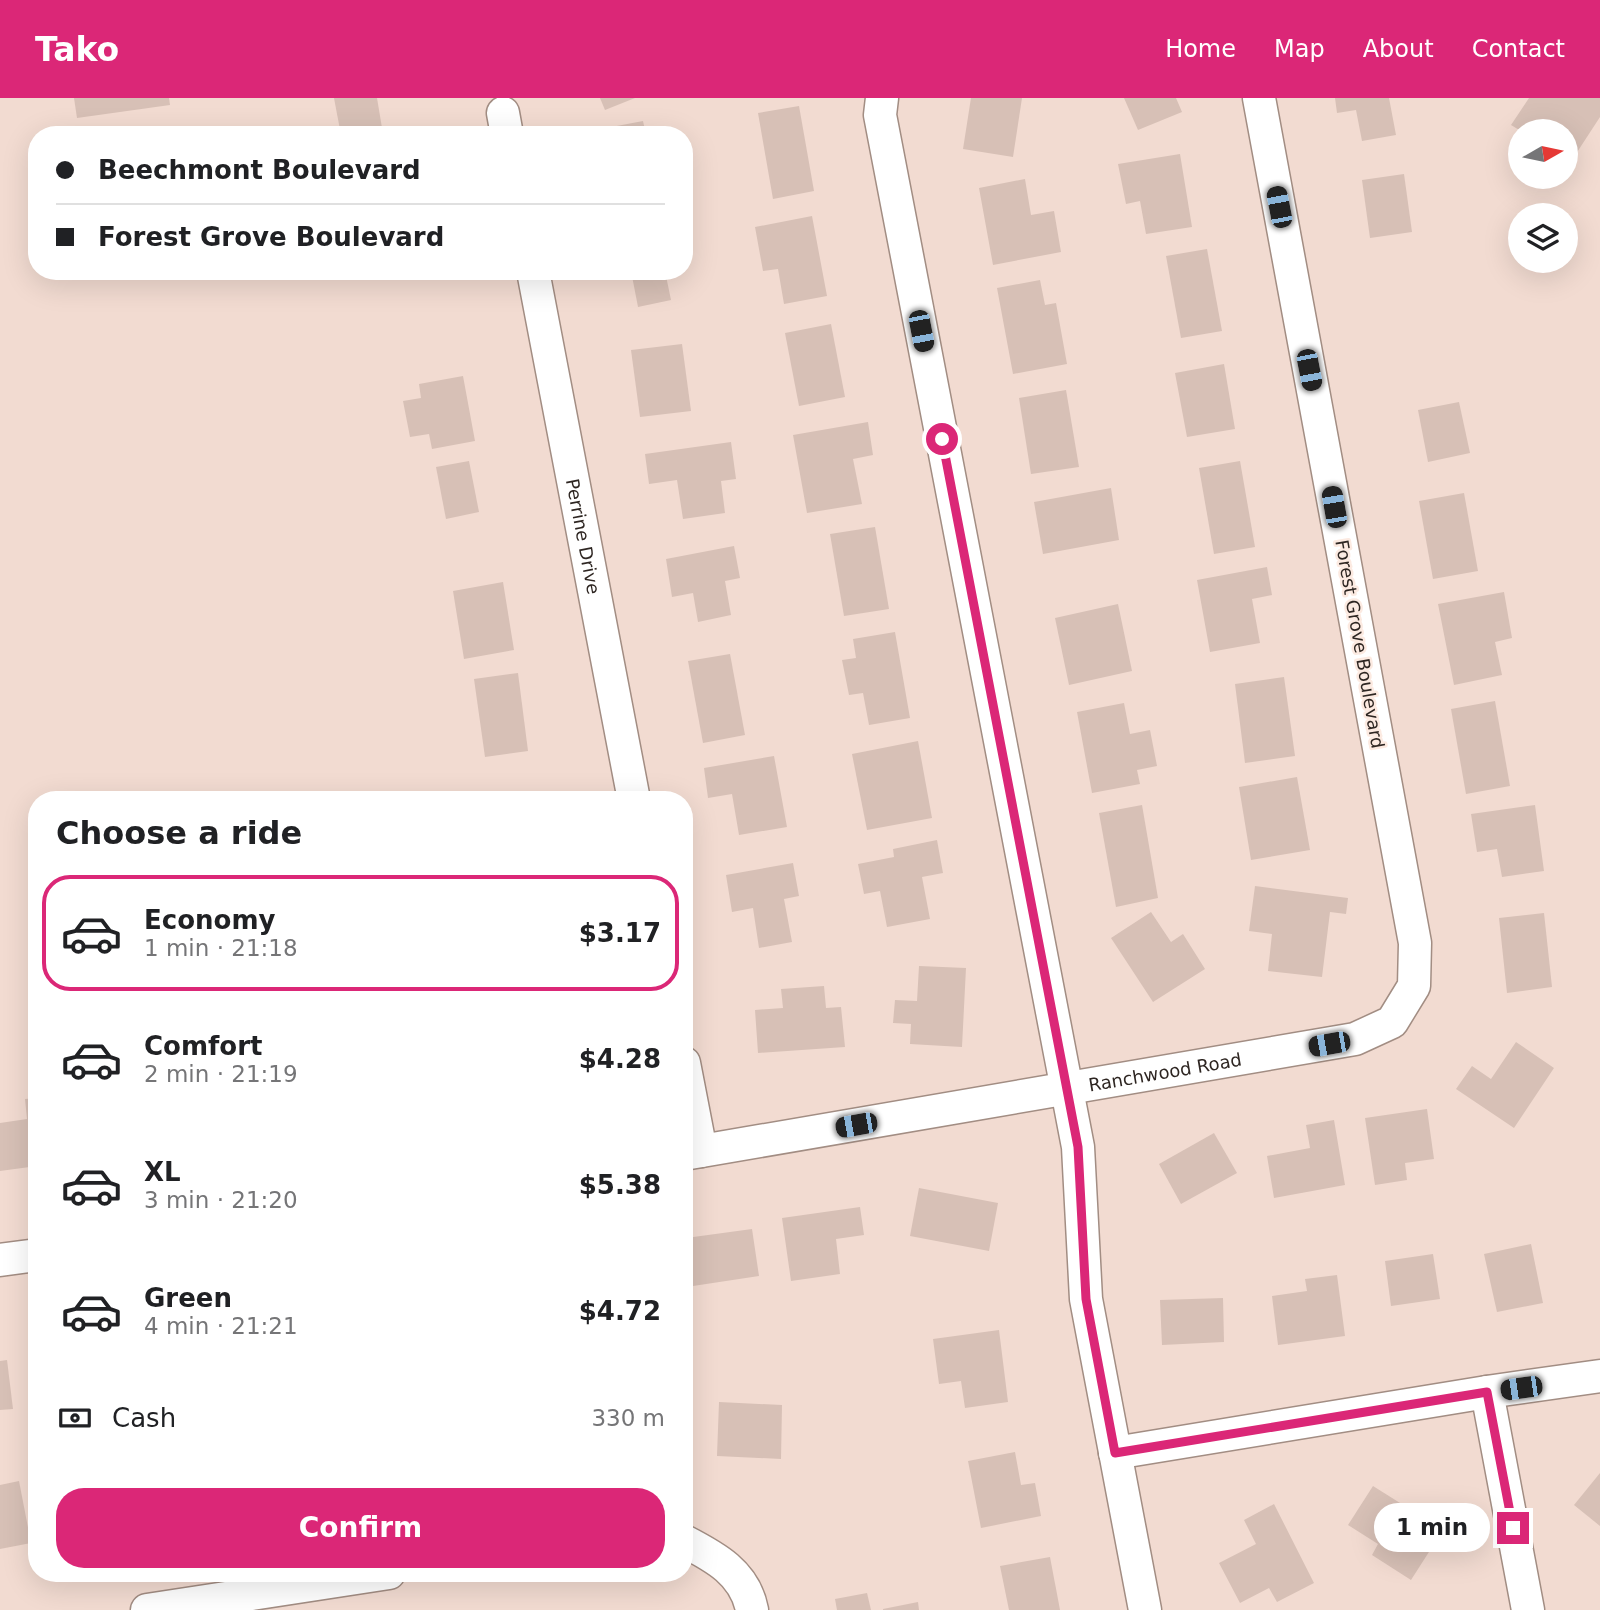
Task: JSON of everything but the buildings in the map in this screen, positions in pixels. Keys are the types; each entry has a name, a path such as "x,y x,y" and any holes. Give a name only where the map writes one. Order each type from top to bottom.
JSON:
{"street":[{"path":"882,98 880,115 1078,1147 1086,1299 1146,1610"},
{"name":"Forest Grove Boulevard","path":"1259,98 1415,943 1414,986 1407,998 1392,1022 1355,1040"},
{"name":"Perrine Drive","path":"535,280 632,791"},
{"name":"Ranchwood Road","path":"693,1153 1355,1040"},
{"path":"0,1261 28,1256"},
{"path":"1115,1453 1600,1376"},
{"path":"1487,1392 1528,1610"},
{"path":"693,1546 734,1572 750,1598 752,1610"},
{"path":"147,1610 330,1582"}],"route":[{"path":"942,439 1078,1147 1086,1299 1115,1453 1487,1392 1513,1528"}]}
